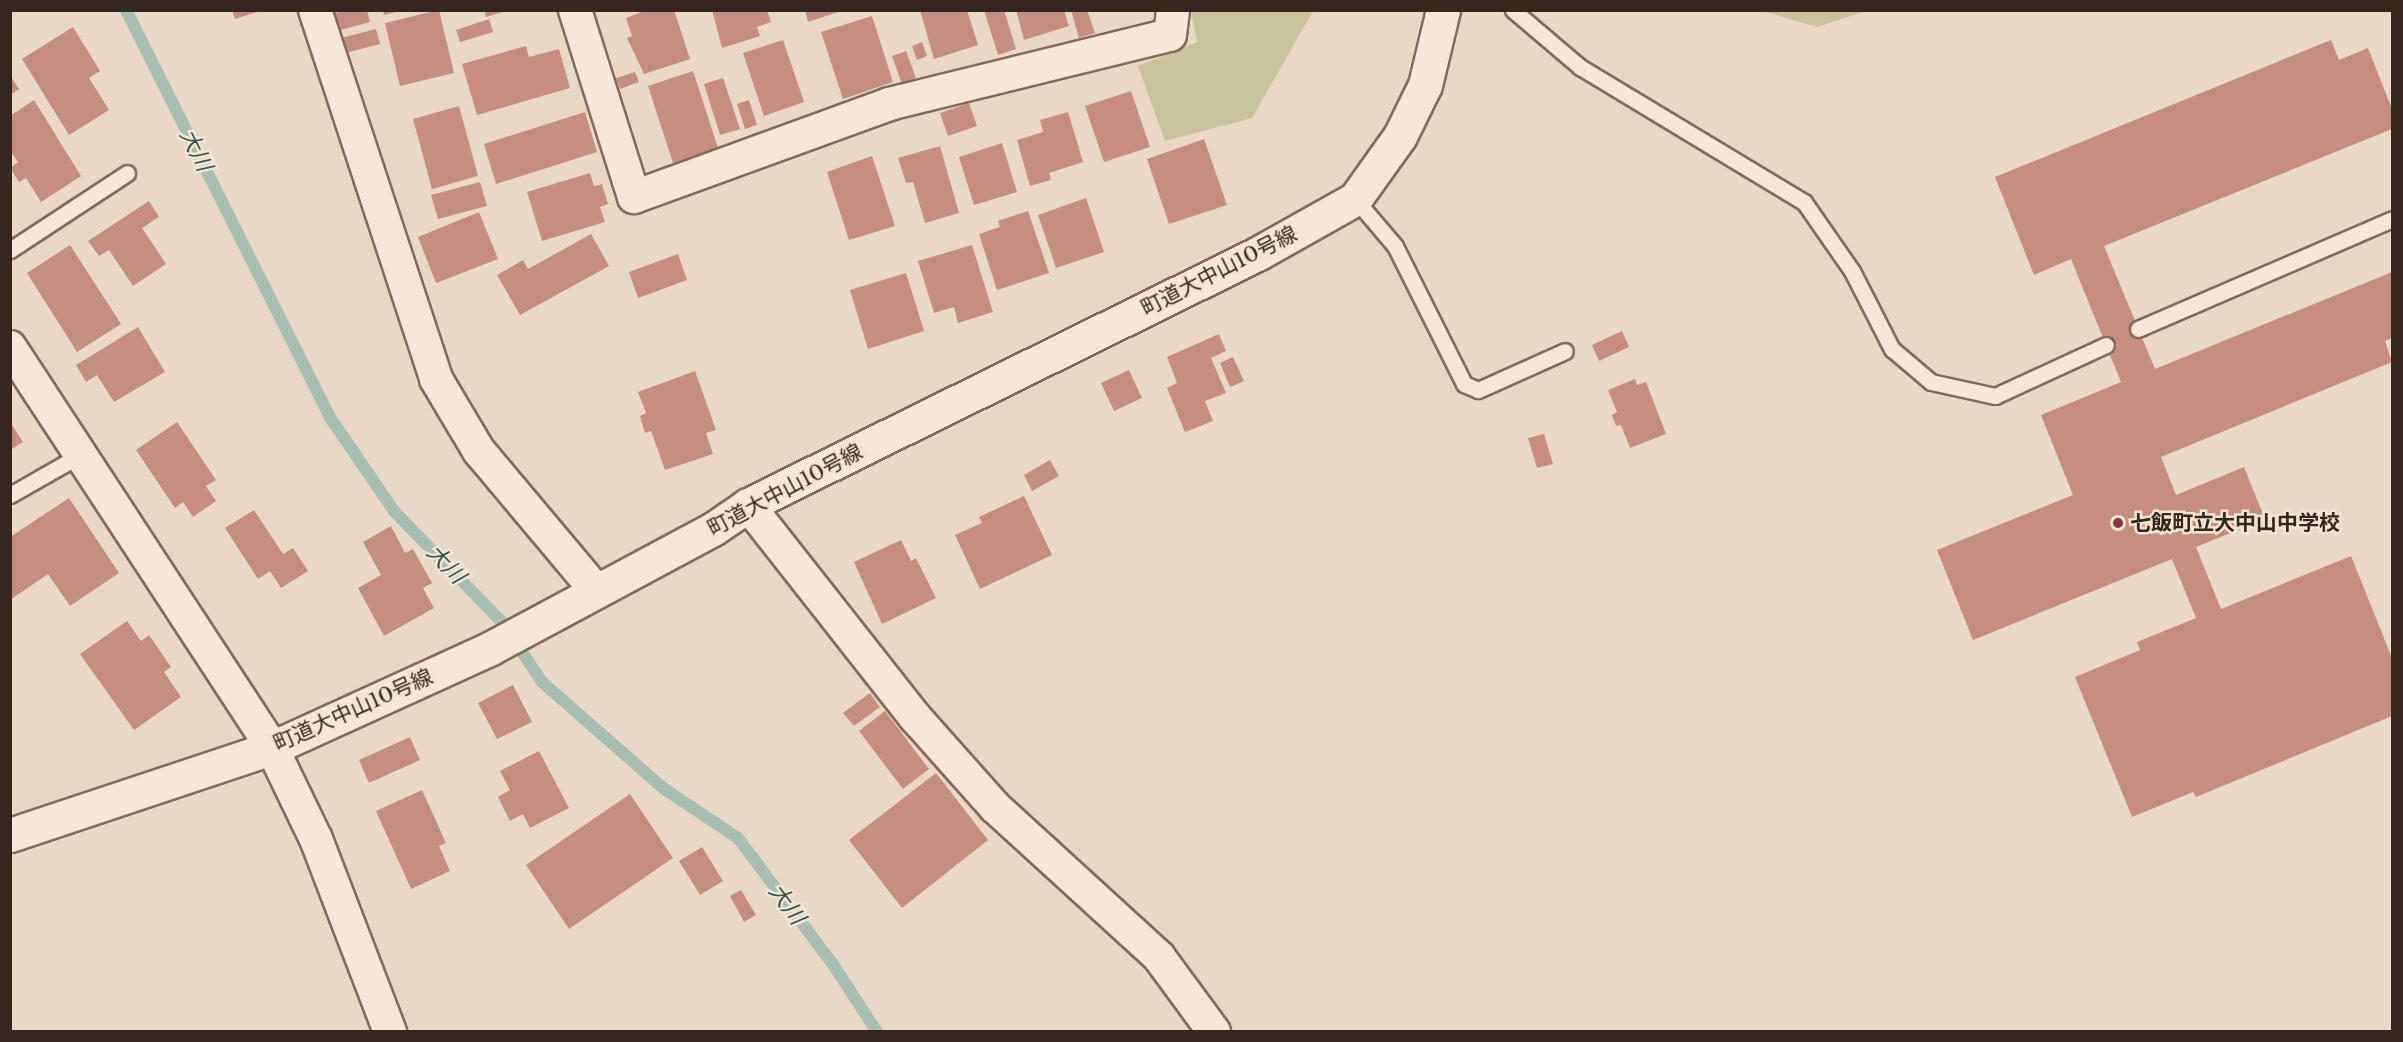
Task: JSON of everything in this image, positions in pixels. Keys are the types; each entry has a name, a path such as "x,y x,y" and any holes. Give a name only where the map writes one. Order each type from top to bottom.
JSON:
{"street":[{"path":"315,10 436,379 479,451 595,589"},
{"path":"576,10 634,197 889,104 1170,35 1173,10"},
{"name":"町道大中山10号線","path":"10,835 272,748 489,649 562,610 595,589 713,528 748,505 1257,254 1355,199 1400,136 1425,86 1443,10"},
{"path":"10,347 272,748 316,840 390,1032"},
{"path":"748,505 915,717 995,807 1159,957 1214,1032"}],"lane":[{"path":"1513,10 1580,67 1804,202 1852,271 1892,349 1931,382 1995,396 2106,345"},
{"path":"10,250 127,173"},
{"path":"1355,199 1395,246 1464,384 1479,390 1565,351"},
{"path":"2138,329 2392,219"},
{"path":"10,495 82,454"}],"shaded area":[{"path":"1866,10 1817,27 1763,11"},
{"path":"1191,11 1313,11 1252,118 1165,141 1138,66 1197,42"}],"building":[{"path":"232,10 260,10 260,11 235,19"},
{"path":"345,10 367,10 370,22 337,31 332,14"},
{"path":"383,10 399,10 400,11 384,15"},
{"path":"439,10 454,73 400,86 385,23"},
{"path":"484,10 506,10 506,11 486,17"},
{"path":"647,10 674,10 690,59 644,74 627,38 632,36 626,18"},
{"path":"712,10 767,10 771,22 757,27 760,36 722,48"},
{"path":"805,10 841,10 841,11 808,22"},
{"path":"920,10 967,10 978,45 934,59"},
{"path":"984,10 1004,10 1016,49 998,55"},
{"path":"1016,10 1064,10 1069,26 1024,40"},
{"path":"1071,10 1087,10 1095,33 1079,38"},
{"path":"872,16 893,82 843,99 821,32"},
{"path":"489,19 493,32 460,42 456,30"},
{"path":"73,27 100,71 89,78 109,110 69,135 22,59"},
{"path":"376,29 380,44 345,53 341,38"},
{"path":"783,40 804,102 764,116 743,53"},
{"path":"2331,40 2339,60 2368,48 2392,109 2392,129 2104,246 2155,369 2392,272 2392,338 2385,341 2392,362 2161,457 2176,495 2244,467 2265,519 2196,547 2221,609 2351,556 2392,658 2392,716 2196,797 2193,792 2132,817 2075,677 2140,650 2137,642 2196,618 2172,559 1973,640 1937,550 2073,495 2041,415 2121,382 2071,259 2034,275 1995,177"},
{"path":"922,42 927,56 917,60 912,46"},
{"path":"526,46 529,57 559,49 570,88 477,115 462,64"},
{"path":"906,51 916,78 902,84 892,56"},
{"path":"693,71 718,148 673,163 648,86"},
{"path":"635,72 639,82 620,89 616,78"},
{"path":"10,75 19,89 10,95"},
{"path":"723,78 740,129 720,135 704,84"},
{"path":"1131,91 1150,147 1104,162 1085,106"},
{"path":"34,100 81,176 41,202 26,178 19,182 10,168 18,162 10,151 10,116"},
{"path":"749,100 757,125 745,129 737,104"},
{"path":"969,103 977,126 948,136 940,113"},
{"path":"459,106 478,176 432,189 413,119"},
{"path":"585,112 597,152 496,184 484,144"},
{"path":"1068,112 1083,162 1049,173 1051,180 1030,186 1017,140 1043,132 1040,120"},
{"path":"1204,139 1227,205 1169,224 1147,159"},
{"path":"1002,143 1017,192 974,205 959,157"},
{"path":"940,146 959,213 925,223 913,182 906,183 898,158"},
{"path":"872,156 895,226 849,240 827,172"},
{"path":"590,173 594,186 602,184 608,204 600,207 605,222 542,241 527,192"},
{"path":"480,182 487,206 438,219 431,195"},
{"path":"1086,198 1104,252 1056,268 1038,215"},
{"path":"149,201 159,217 142,228 166,264 133,286 109,250 99,256 88,241"},
{"path":"1028,211 1049,273 997,290 979,234 1000,227 998,221"},
{"path":"479,212 498,259 436,283 418,237"},
{"path":"591,234 609,266 520,315 497,275 523,260 528,269"},
{"path":"70,245 121,324 77,352 27,273"},
{"path":"972,245 993,312 958,323 954,307 934,313 918,261"},
{"path":"678,254 687,280 638,298 629,272"},
{"path":"906,273 924,331 868,349 850,290"},
{"path":"138,327 165,372 114,402 97,375 86,382 76,365"},
{"path":"1622,331 1629,347 1599,361 1592,345"},
{"path":"1219,334 1226,351 1211,358 1226,393 1205,401 1213,421 1185,432 1167,388 1177,383 1167,357"},
{"path":"1233,357 1244,381 1230,387 1220,363"},
{"path":"1129,370 1142,398 1114,411 1101,383"},
{"path":"695,371 716,430 706,433 713,454 665,470 651,431 645,433 640,416 646,413 638,392"},
{"path":"1635,379 1637,385 1646,382 1666,434 1630,448 1621,425 1616,426 1612,415 1617,412 1608,390"},
{"path":"10,422 23,442 10,450"},
{"path":"177,422 216,480 206,486 216,501 193,517 183,502 175,508 136,450"},
{"path":"1544,434 1553,464 1537,468 1528,438"},
{"path":"1050,460 1059,476 1032,491 1024,475"},
{"path":"1024,496 1052,555 980,589 955,535 982,523 979,517"},
{"path":"69,498 119,573 70,606 48,574 10,600 10,537"},
{"path":"254,510 283,554 293,548 308,571 281,588 270,571 258,579 225,528"},
{"path":"391,526 405,553 413,549 432,583 423,588 434,608 384,636 358,588 381,575 363,542"},
{"path":"901,540 911,561 916,558 936,598 882,624 854,562"},
{"path":"127,621 141,641 149,635 171,667 164,672 181,697 134,730 80,654"},
{"path":"513,685 532,722 497,739 478,703"},
{"path":"870,693 880,707 854,726 843,713"},
{"path":"885,711 929,769 903,789 859,731"},
{"path":"410,737 420,760 369,783 359,760"},
{"path":"539,751 569,808 530,828 523,814 510,821 498,797 510,790 500,771"},
{"path":"936,773 988,840 902,908 849,840"},
{"path":"422,790 446,843 439,846 450,871 411,889 376,811"},
{"path":"630,794 673,858 569,929 526,865"},
{"path":"702,847 723,881 700,895 679,861"},
{"path":"741,890 756,915 744,922 730,896"}],"waterway":[{"name":"大川","path":"126,10 329,416 394,511 503,623 542,682 663,788 738,838 834,966 877,1032"}],"place":[{"name":"七飯町立大中山中学校","path":"2118,523"}]}
